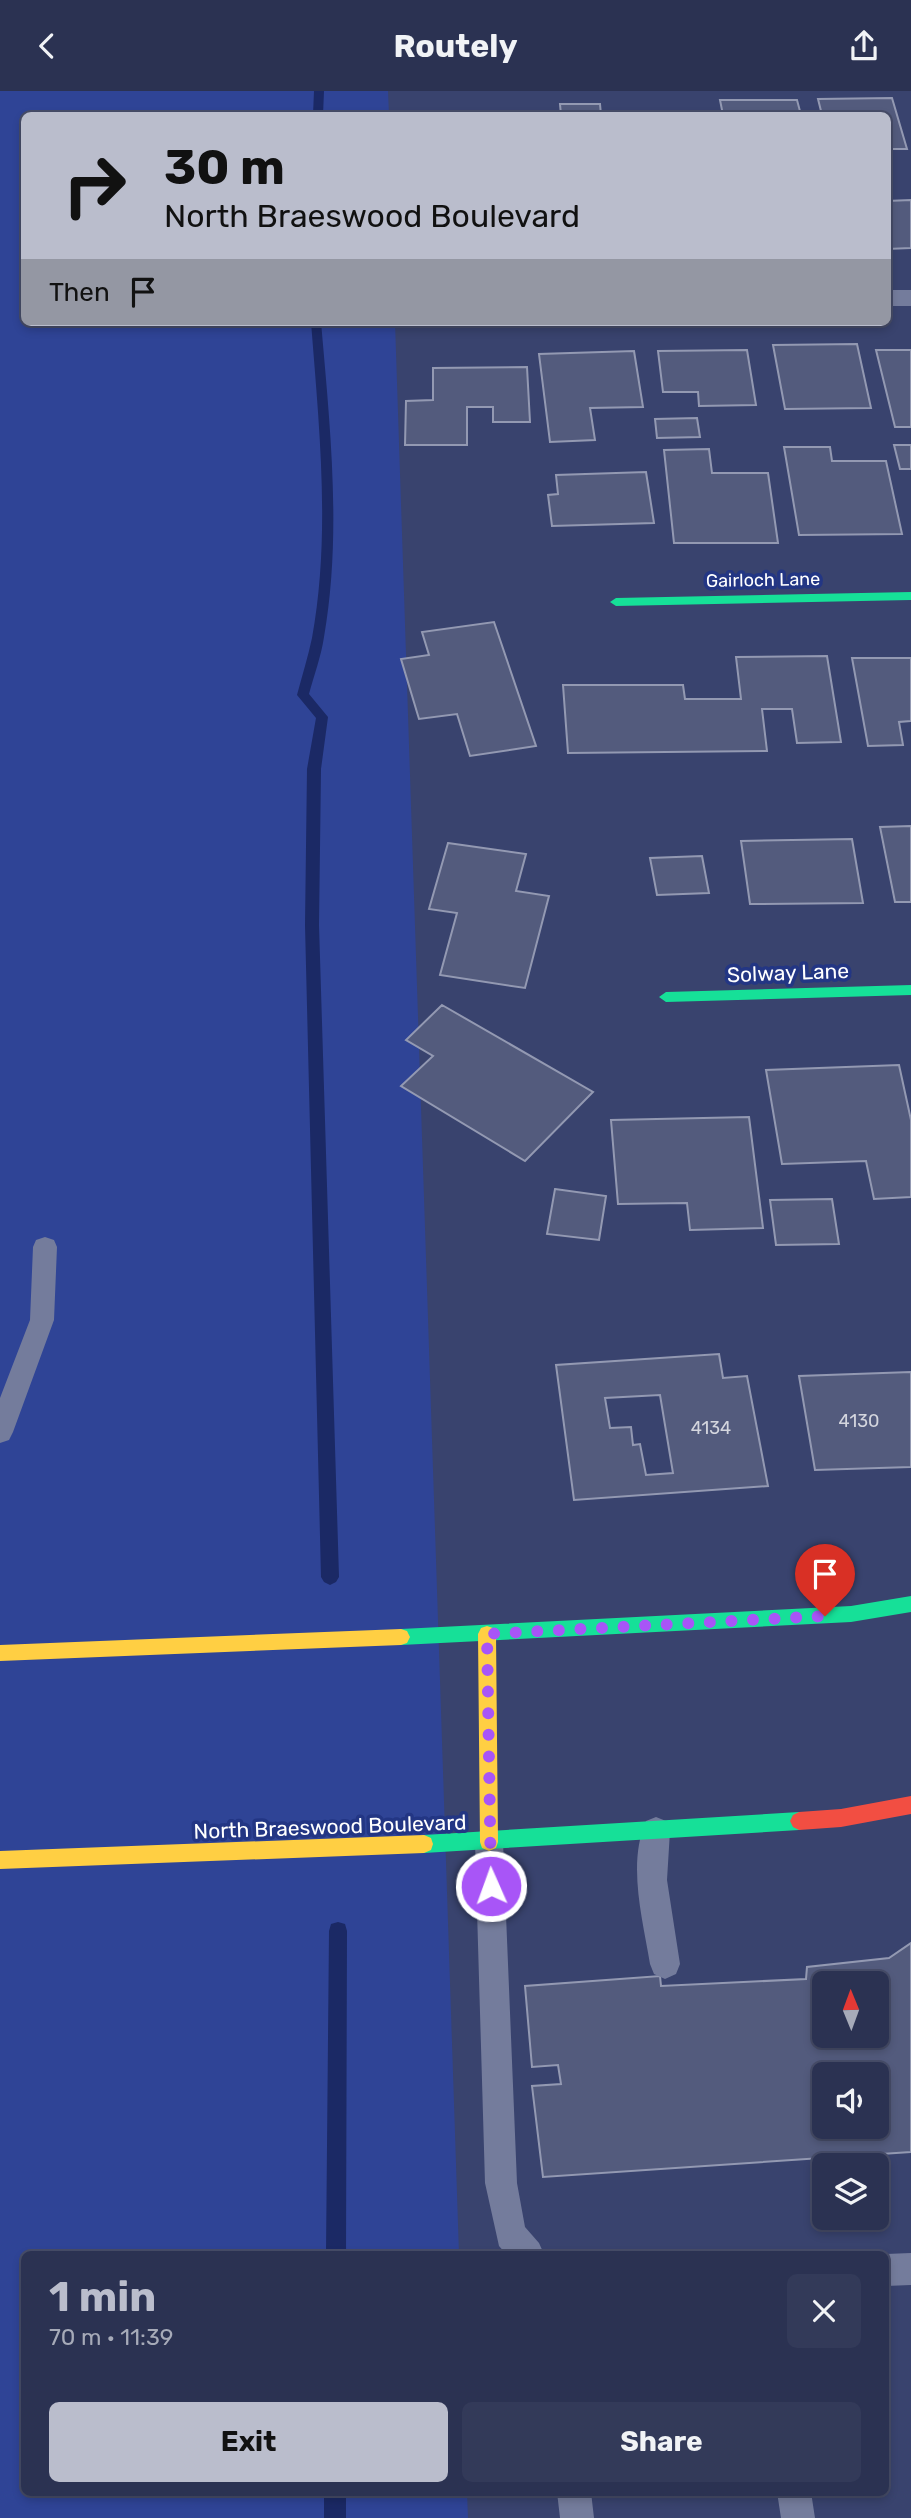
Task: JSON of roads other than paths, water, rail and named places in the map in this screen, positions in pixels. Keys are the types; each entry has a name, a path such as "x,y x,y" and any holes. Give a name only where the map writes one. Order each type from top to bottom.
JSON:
{"main road":[{"name":"Gairloch Lane","path":"616,602 911,596"},
{"name":"Solway Lane","path":"666,997 911,990"},
{"path":"0,1653 487,1634 851,1614 911,1604"},
{"path":"487,1634 489,1842"},
{"name":"North Braeswood Boulevard","path":"0,1860 489,1842 841,1818 911,1805"}],"street":[{"path":"891,298 911,298"}],"lane":[{"path":"0,1432 42,1320 45,1247"},
{"path":"656,1831 652,1880 665,1964"},
{"path":"489,1842 501,2183 510,2235 525,2251"},
{"path":"889,2270 911,2269"},
{"path":"574,2496 577,2518"},
{"path":"795,2496 798,2518"}],"waterway":[{"path":"318,112 319,91"},
{"path":"316,326 326,477 326,556 319,633 303,695 322,717 314,769 312,925 330,1577"},
{"path":"336,2251 338,1931"},
{"path":"335,2496 335,2518"}]}
